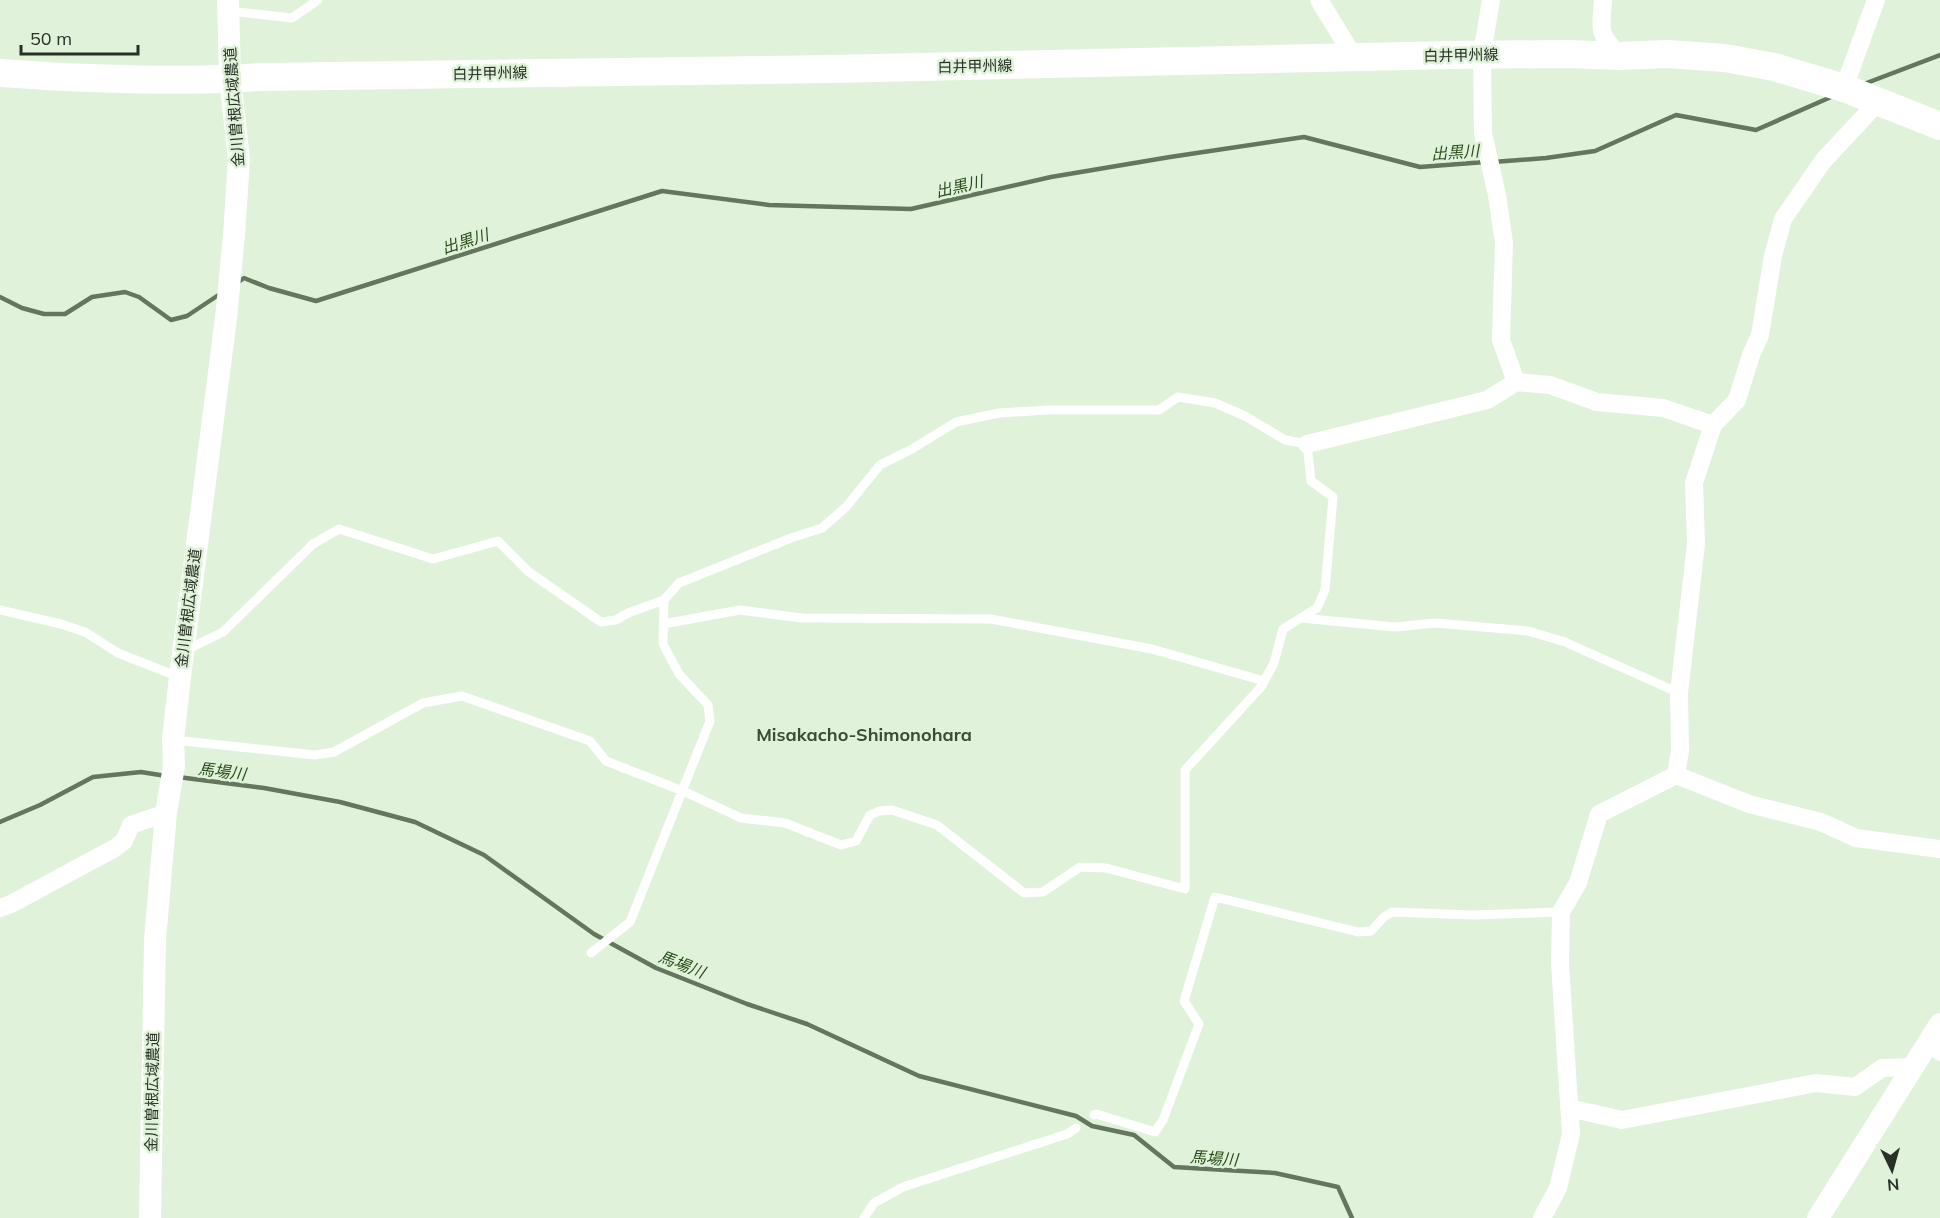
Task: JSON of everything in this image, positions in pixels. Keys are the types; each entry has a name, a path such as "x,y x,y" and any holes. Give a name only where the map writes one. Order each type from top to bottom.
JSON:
{"main road":[{"name":"白井甲州線","path":"0,73 104,78 230,79 833,69 1482,54 1620,56 1667,54 1725,58 1774,67 1862,94 1940,126"}],"street":[{"path":"1319,0 1354,57"},
{"path":"1491,0 1482,54 1482,133 1504,243 1501,340 1516,382"},
{"path":"1603,0 1601,31 1606,41 1620,56"},
{"path":"1676,775 1680,751 1679,693 1696,544 1694,483 1713,425 1737,400 1751,355 1760,335 1773,256 1783,219 1823,161 1862,94 1876,0"},
{"name":"金川曽根広域農道","path":"150,1218 155,940 180,677 228,298 238,159 230,79 229,6"},
{"path":"1307,444 1487,400 1516,382 1550,385 1597,402 1663,408 1713,425"},
{"path":"1542,1218 1558,1188 1571,1134 1560,963 1561,912 1578,883 1599,814 1676,775 1749,804 1821,822 1856,838 1940,849"},
{"path":"0,908 115,848 124,841 131,825 166,813"},
{"path":"1818,1218 1913,1067 1937,1038"},
{"path":"1569,1108 1622,1120 1816,1083 1855,1087 1882,1068 1913,1067"}],"lane":[{"path":"229,6 292,18 318,0"},
{"path":"173,740 315,755 334,752 423,703 462,696 590,741 606,761 683,791 741,818 786,823 841,845 856,841 870,815 879,811 892,810 937,825 1024,893 1043,892 1080,867 1106,868 1185,889 1185,770 1261,687 1274,663 1283,629 1317,608 1325,590 1333,497 1311,481 1307,444 1285,440 1245,416 1215,403 1178,398 1159,410 1049,410 999,413 956,422 912,449 880,465 846,507 822,528 791,537 679,582 664,600 628,613 616,620 601,622 529,572 498,541 433,559 339,530 313,544 223,632 184,651"},
{"path":"595,951 630,922 710,721 708,705 679,674 663,644 664,600"},
{"path":"0,610 85,632 118,653 180,677"},
{"path":"663,624 740,610 802,618 991,619 1152,649 1264,681"},
{"path":"1301,618 1395,627 1435,623 1528,631 1565,642 1679,693"},
{"path":"1094,1115 1096,1113 1155,1132 1163,1120 1199,1024 1184,1001 1215,897 1358,932 1371,932 1384,917 1392,912 1473,915 1561,912"},
{"path":"864,1218 874,1203 903,1187 1067,1134 1076,1128"}],"waterway":[{"name":"出黒川","path":"1864,84 1940,55"},
{"name":"出黒川","path":"1493,162 1595,151 1676,115 1756,130 1831,97"},
{"name":"出黒川","path":"237,283 244,278 269,288 316,301 662,191 769,205 911,209 1051,177 1304,137 1420,167 1485,162"},
{"name":"出黒川","path":"0,297 22,308 44,314 65,314 92,297 125,292 139,297 171,320 187,316 220,294"},
{"name":"馬場川","path":"0,822 40,805 93,777 141,772 166,776"},
{"name":"馬場川","path":"178,777 264,788 340,802 415,822 484,855 594,934 656,968 747,1004 807,1024 919,1076 1076,1116 1092,1126 1134,1135 1174,1167 1275,1173 1338,1187 1352,1218"}],"district":[{"name":"Misakacho-Shimonohara","path":"864,734"}]}
